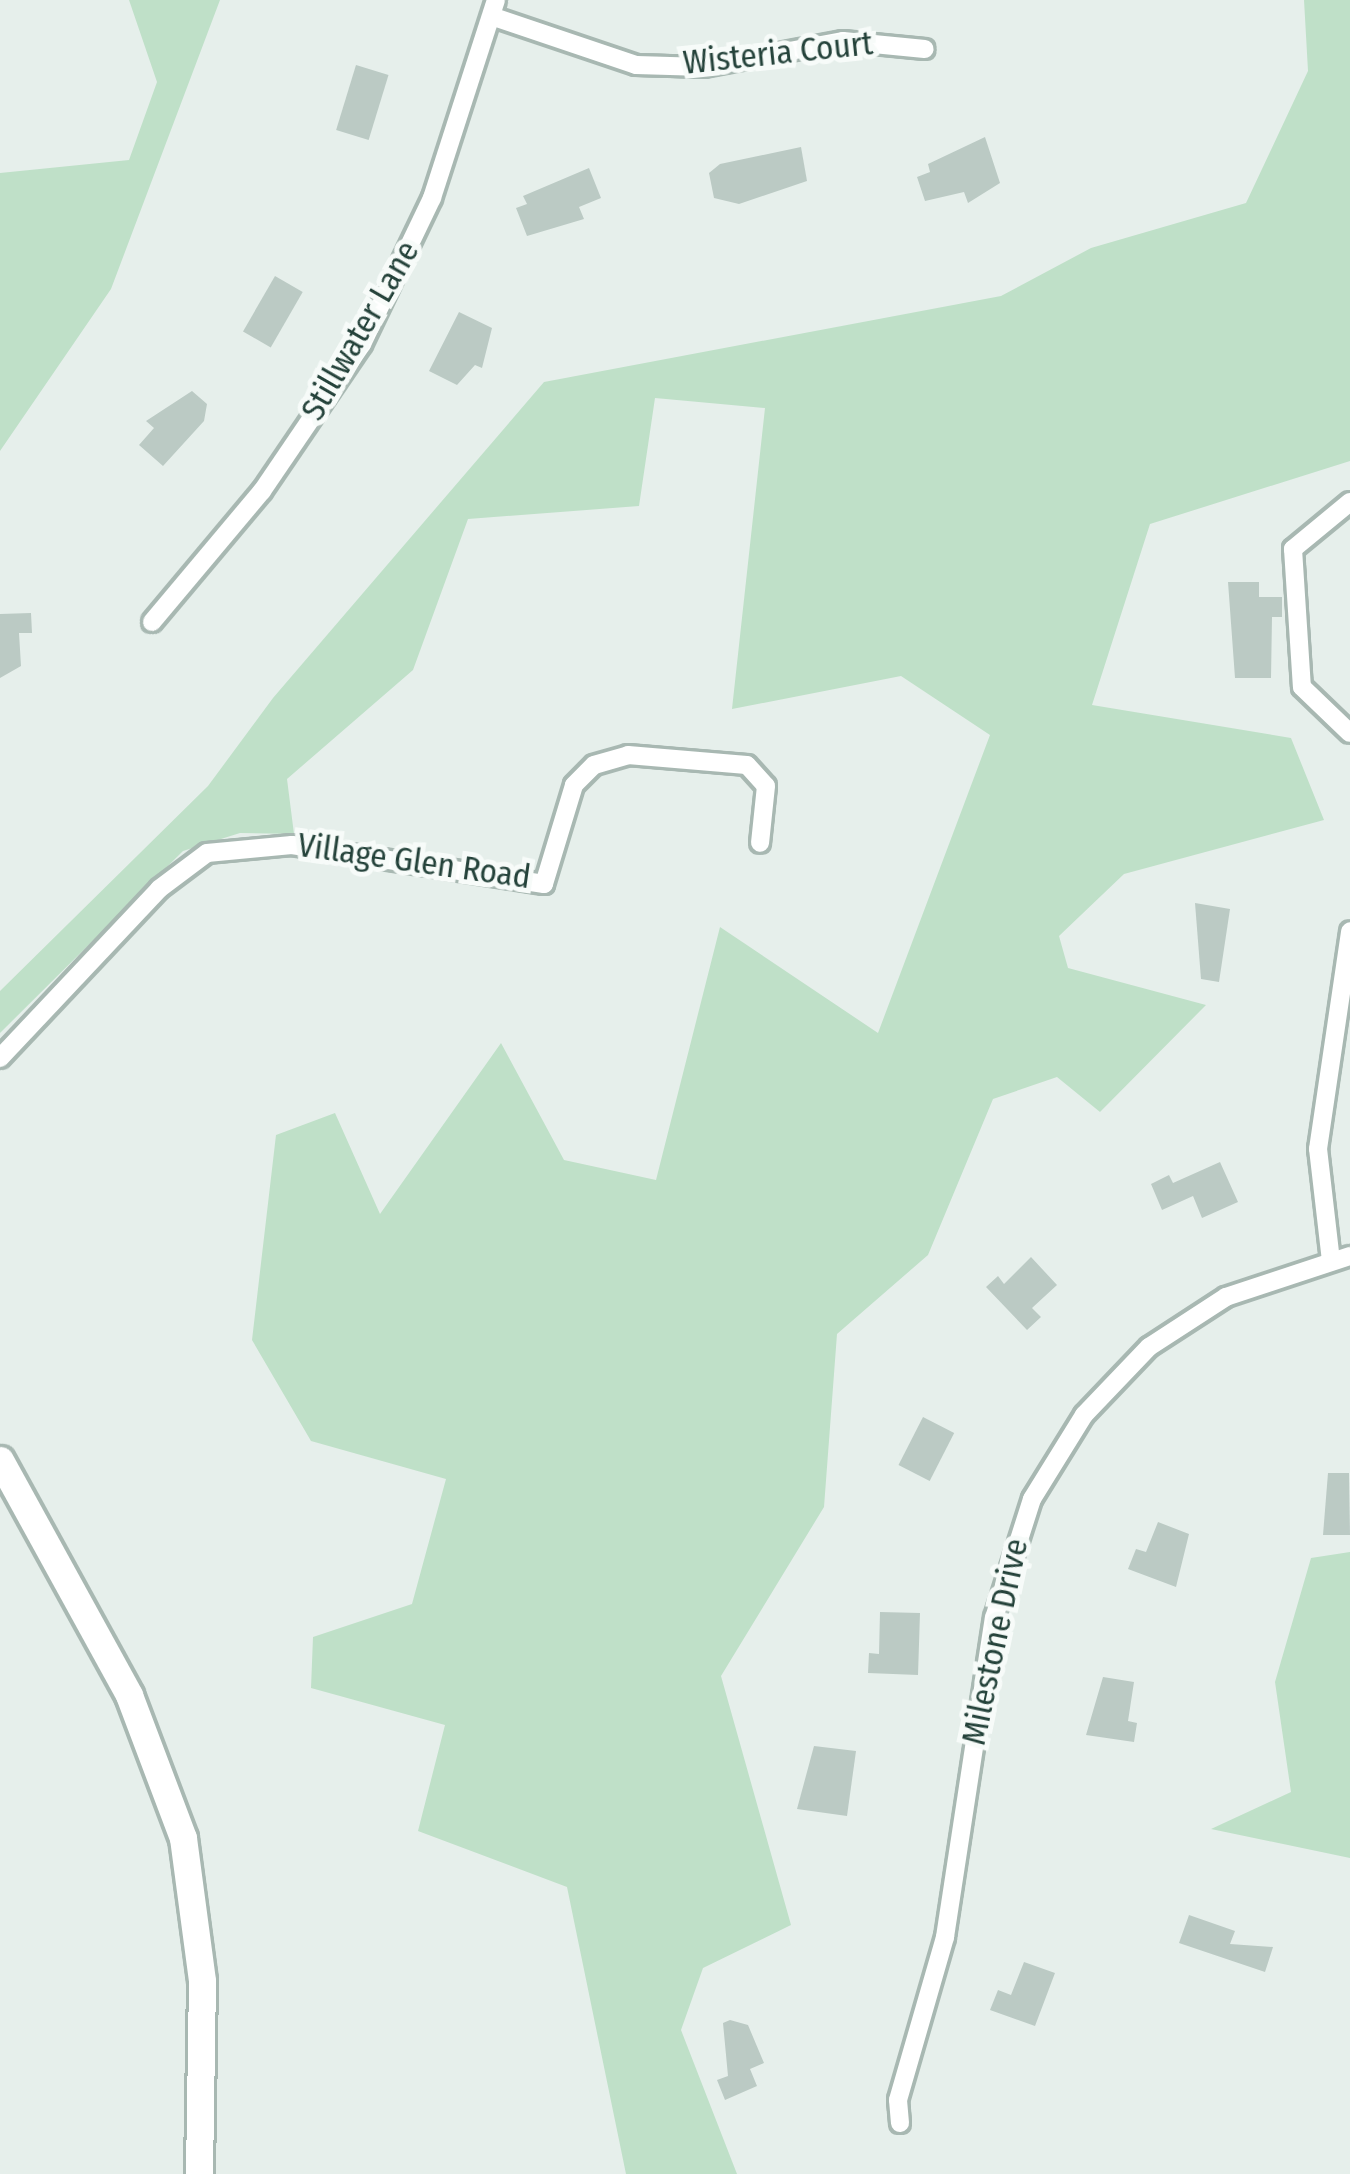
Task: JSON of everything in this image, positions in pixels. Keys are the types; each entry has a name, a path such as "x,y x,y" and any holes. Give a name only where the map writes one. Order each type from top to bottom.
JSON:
{"main road":[{"path":"0,1460 129,1695 183,1838 200,1949 199,2174"}],"street":[{"name":"Wisteria Court","path":"495,9 636,65 704,67 843,41 925,49"},
{"name":"Stillwater Lane","path":"152,622 262,491 362,344 432,198 495,9"},
{"path":"1350,502 1293,549 1302,687 1350,733"},
{"name":"Village Glen Road","path":"0,1058 159,889 207,853 292,845 544,884 574,785 594,765 628,755 748,765 766,786 760,843"},
{"path":"1341,1258 1318,1149 1350,931"},
{"name":"Milestone Drive","path":"900,2123 898,2100 945,1937 994,1618 1032,1498 1084,1414 1149,1347 1226,1297 1341,1258"}],"green space":[{"path":"129,0 220,0 111,289 0,451 0,173 129,160 157,82"},
{"path":"1304,0 1350,0 1350,461 1150,524 1092,705 1291,738 1324,820 1124,874 1059,936 1068,968 1206,1005 1100,1112 1057,1077 993,1099 928,1255 837,1334 824,1507 721,1676 791,1925 703,1968 681,2030 737,2174 626,2174 567,1887 418,1831 445,1725 311,1688 313,1637 412,1604 446,1479 311,1441 252,1340 276,1135 335,1113 380,1214 501,1043 564,1160 656,1180 720,927 878,1033 990,735 901,676 732,709 765,408 655,398 639,506 468,519 413,670 287,779 294,834 240,833 183,851 0,1033 0,991 208,786 273,698 544,382 1001,296 1091,248 1246,203 1308,71"},
{"path":"1350,1552 1350,1858 1211,1829 1291,1792 1275,1682 1311,1558"}],"building":[{"path":"356,65 389,75 369,140 336,130"},
{"path":"985,137 1000,183 968,203 964,192 925,201 917,177 930,172 928,164"},
{"path":"801,147 807,181 739,204 714,198 709,173 720,164"},
{"path":"589,168 601,198 579,207 584,219 527,236 516,208 527,204 523,196"},
{"path":"275,276 303,292 271,347 243,331"},
{"path":"459,312 492,328 482,368 475,365 457,385 429,371"},
{"path":"192,391 207,404 204,421 163,466 139,445 154,428 146,421"},
{"path":"1228,582 1259,582 1259,597 1282,597 1282,617 1272,617 1271,678 1235,678"},
{"path":"31,613 32,633 19,633 21,666 0,678 0,614"},
{"path":"1195,903 1230,909 1219,982 1201,979"},
{"path":"1220,1162 1238,1202 1202,1218 1193,1196 1162,1210 1151,1184 1169,1175 1173,1183"},
{"path":"1031,1257 1057,1285 1032,1308 1041,1317 1027,1330 986,1287 998,1276 1004,1284"},
{"path":"923,1417 954,1433 930,1481 898,1465"},
{"path":"1328,1473 1349,1473 1350,1535 1323,1535"},
{"path":"1158,1522 1189,1534 1176,1587 1128,1569 1136,1549 1146,1552"},
{"path":"880,1612 920,1613 918,1675 868,1673 869,1653 879,1654"},
{"path":"1103,1677 1134,1682 1128,1721 1137,1723 1134,1742 1086,1735"},
{"path":"814,1746 856,1751 847,1816 797,1809"},
{"path":"1189,1915 1235,1931 1230,1944 1273,1947 1265,1972 1179,1943"},
{"path":"1024,1962 1055,1973 1035,2026 990,2010 998,1990 1011,1995"},
{"path":"723,2023 748,2025 764,2063 750,2069 757,2086 725,2100 717,2080 728,2076"}]}
